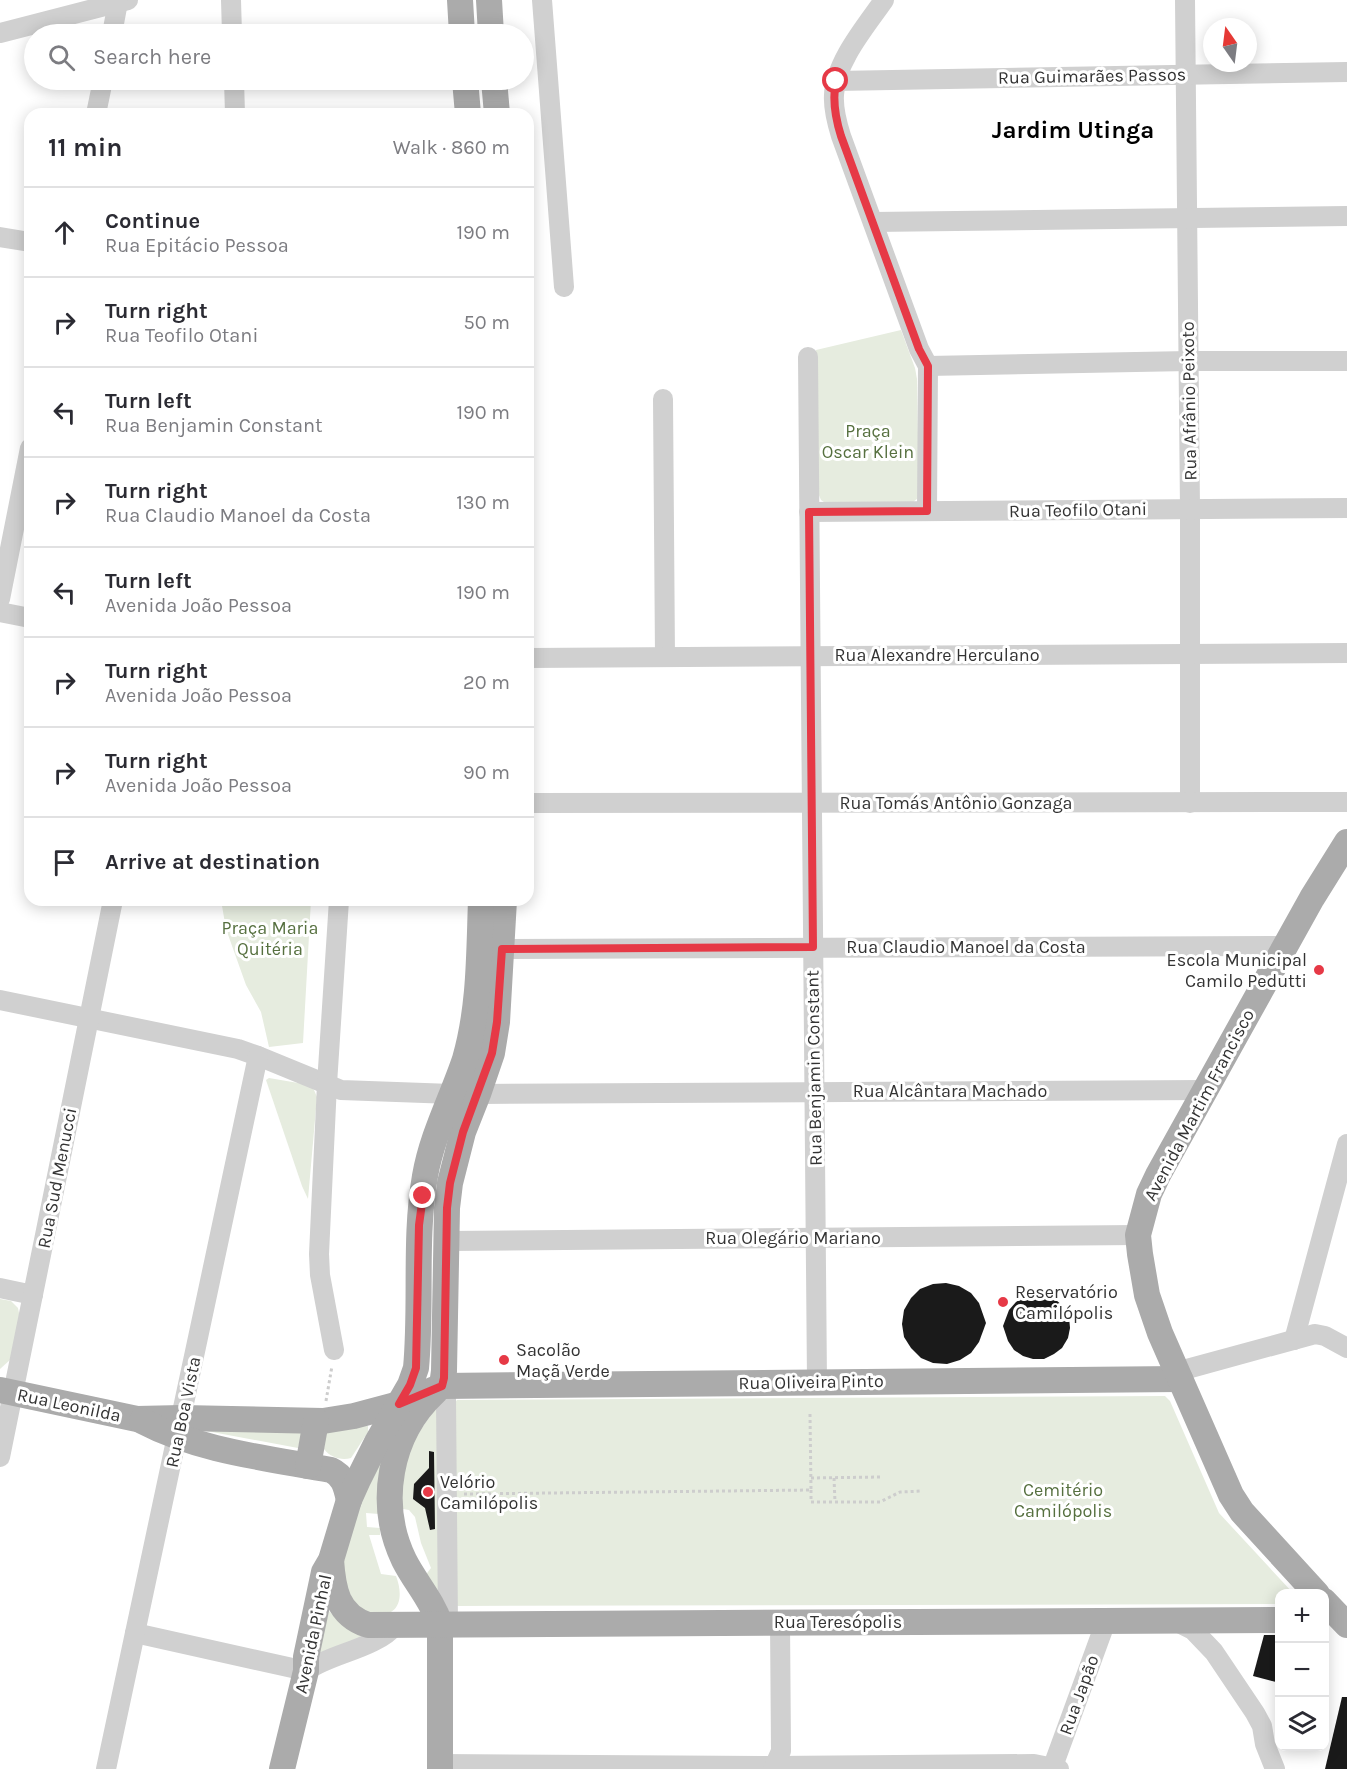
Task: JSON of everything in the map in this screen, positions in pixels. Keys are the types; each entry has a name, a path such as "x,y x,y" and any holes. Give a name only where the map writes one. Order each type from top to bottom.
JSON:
{"main road":[{"path":"460,0 461,24"},
{"path":"489,0 490,24"},
{"path":"466,90 467,108"},
{"path":"495,90 496,108"},
{"name":"Avenida Martim Francisco","path":"1312,1589 1242,1512 1231,1495 1160,1333 1147,1295 1138,1235 1153,1185 1312,898 1347,842"},
{"name":"Avenida Pinhal","path":"282,1769 306,1671 306,1657 322,1581 331,1560 349,1500 372,1451 410,1385 416,1368 419,1225 425,1176 431,1147 465,1058 474,1017 478,990 481,906"},
{"path":"440,1766 444,1624 406,1564 395,1537 390,1509 392,1467 407,1428 422,1406 442,1386 447,1208 450,1183 463,1132 492,1053 497,1022 504,906"},
{"name":"Rua Oliveira Pinto","path":"442,1386 1178,1376"},
{"path":"180,1428 354,1416 399,1404 442,1386"},
{"name":"Rua Leonilda","path":"7,1392 180,1428"},
{"path":"308,1466 319,1420"},
{"path":"180,1428 196,1443 336,1473 344,1481 349,1500"},
{"name":"Rua Teresópolis","path":"331,1560 332,1575 342,1607 349,1616 368,1625 1275,1620"},
{"path":"397,1624 405,1613 409,1600 406,1564"},
{"name":"Avenida Martim Francisco","path":"1329,1606 1347,1625"},
{"path":"1329,1621 1347,1625"}],"street":[{"path":"231,0 232,24"},
{"path":"542,0 564,287"},
{"path":"884,0 848,53 836,81 834,93 836,121 919,349 928,366 927,511"},
{"name":"Rua Afrânio Peixoto","path":"1185,0 1190,508 1190,803"},
{"path":"35,24 123,1"},
{"path":"115,24 123,1"},
{"path":"0,33 24,27"},
{"name":"Rua Guimarães Passos","path":"836,81 1347,72"},
{"path":"97,108 101,90"},
{"path":"234,90 235,108"},
{"path":"873,222 1347,216"},
{"path":"0,237 24,241"},
{"name":"Rua Benjamin Constant","path":"808,357 817,1382"},
{"path":"928,366 1189,361 1347,361"},
{"path":"663,399 665,657"},
{"path":"0,599 24,478"},
{"name":"Rua Teofilo Otani","path":"809,512 1347,508"},
{"path":"0,612 24,617"},
{"name":"Rua Alexandre Herculano","path":"534,658 1347,653"},
{"name":"Rua Tomás Antônio Gonzaga","path":"534,804 1347,802"},
{"name":"Rua Sud Menucci","path":"0,1457 7,1392 33,1295 112,906"},
{"path":"334,1350 320,1275 319,1254 339,906"},
{"name":"Rua Claudio Manoel da Costa","path":"502,949 1286,946"},
{"path":"0,1000 238,1049 341,1090 452,1094"},
{"name":"Rua Boa Vista","path":"106,1769 258,1056"},
{"name":"Rua Alcântara Machado","path":"478,1094 1205,1090"},
{"path":"1294,1340 1347,1144"},
{"name":"Rua Olegário Mariano","path":"447,1241 1138,1235"},
{"path":"0,1288 33,1295"},
{"path":"1178,1376 1320,1334 1347,1348"},
{"path":"442,1386 446,1399 447,1495 444,1624"},
{"path":"1172,1620 1193,1630 1214,1652 1262,1726 1265,1744 1275,1769"},
{"path":"1214,1652 1220,1636 1235,1620"},
{"name":"Rua Japão","path":"1054,1768 1106,1621"},
{"path":"774,1768 781,1751 780,1622"},
{"path":"135,1634 306,1671 376,1640 390,1632 397,1624"},
{"path":"440,1766 774,1768 1034,1764 1054,1768"}],"path":[{"path":"319,1420 334,1350"},
{"path":"810,1414 811,1502 880,1502 900,1492 922,1491"},
{"path":"811,1478 882,1477"},
{"path":"834,1478 835,1502"},
{"path":"447,1495 811,1490"}],"green space":[{"name":"Praça Oscar Klein","path":"901,330 917,379 918,498 912,503 824,502 818,493 816,350"},
{"name":"Praça Maria Quitéria","path":"222,906 311,906 303,1043 269,1047 261,1012 246,985 226,929"},
{"path":"269,1078 310,1085 317,1097 308,1199 266,1080"},
{"path":"0,1299 11,1301 18,1308 20,1318 11,1359 0,1369"},
{"name":"Cemitério Camilópolis","path":"1165,1396 1170,1401 1219,1513 1289,1589 1275,1589 1275,1604 455,1606 451,1407 457,1400"},
{"path":"439,1407 443,1598 424,1577 431,1568 421,1543 415,1517 409,1510 403,1509 400,1490 412,1442"},
{"path":"364,1424 368,1426 368,1432 351,1458 336,1458 324,1449 326,1432"},
{"path":"196,1429 302,1432 298,1448"},
{"path":"385,1445 379,1514 366,1513 367,1527 380,1528 380,1535 369,1535 381,1574 396,1576 400,1597 396,1608 391,1612 376,1615 357,1609 341,1575 353,1518"},
{"path":"329,1611 361,1633 362,1638 317,1657"}],"building":[{"path":"946,1283 959,1286 971,1293 979,1303 986,1323 979,1342 971,1353 947,1364 933,1363 921,1358 904,1337 902,1324 904,1310 920,1289 933,1284"},
{"path":"1046,1295 1056,1300 1064,1307 1069,1317 1068,1338 1062,1348 1044,1359 1023,1356 1014,1350 1003,1326 1009,1310 1016,1302 1025,1296"},
{"name":"Velório Camilópolis","path":"429,1451 434,1452 435,1529 430,1530 425,1508 413,1499 414,1484 429,1468"},
{"path":"1264,1635 1275,1635 1275,1682 1253,1676"},
{"path":"1342,1697 1347,1697 1347,1769 1325,1769"}],"place":[{"name":"Escola Municipal Camilo Pedutti","path":"1319,970"},
{"name":"Reservatório Camilópolis","path":"1003,1302"},
{"name":"Sacolão Maçã Verde","path":"504,1360"},
{"name":"Velório Camilópolis","path":"428,1492"}],"district":[{"name":"Jardim Utinga","path":"1073,130"}],"route":[{"path":"423,1196 419,1225 416,1368 410,1385 399,1404 442,1386 444,1378 447,1208 450,1183 463,1132 492,1053 497,1022 502,949 813,947 809,512 927,511 928,366 919,349 836,121 834,93 836,81"}]}
